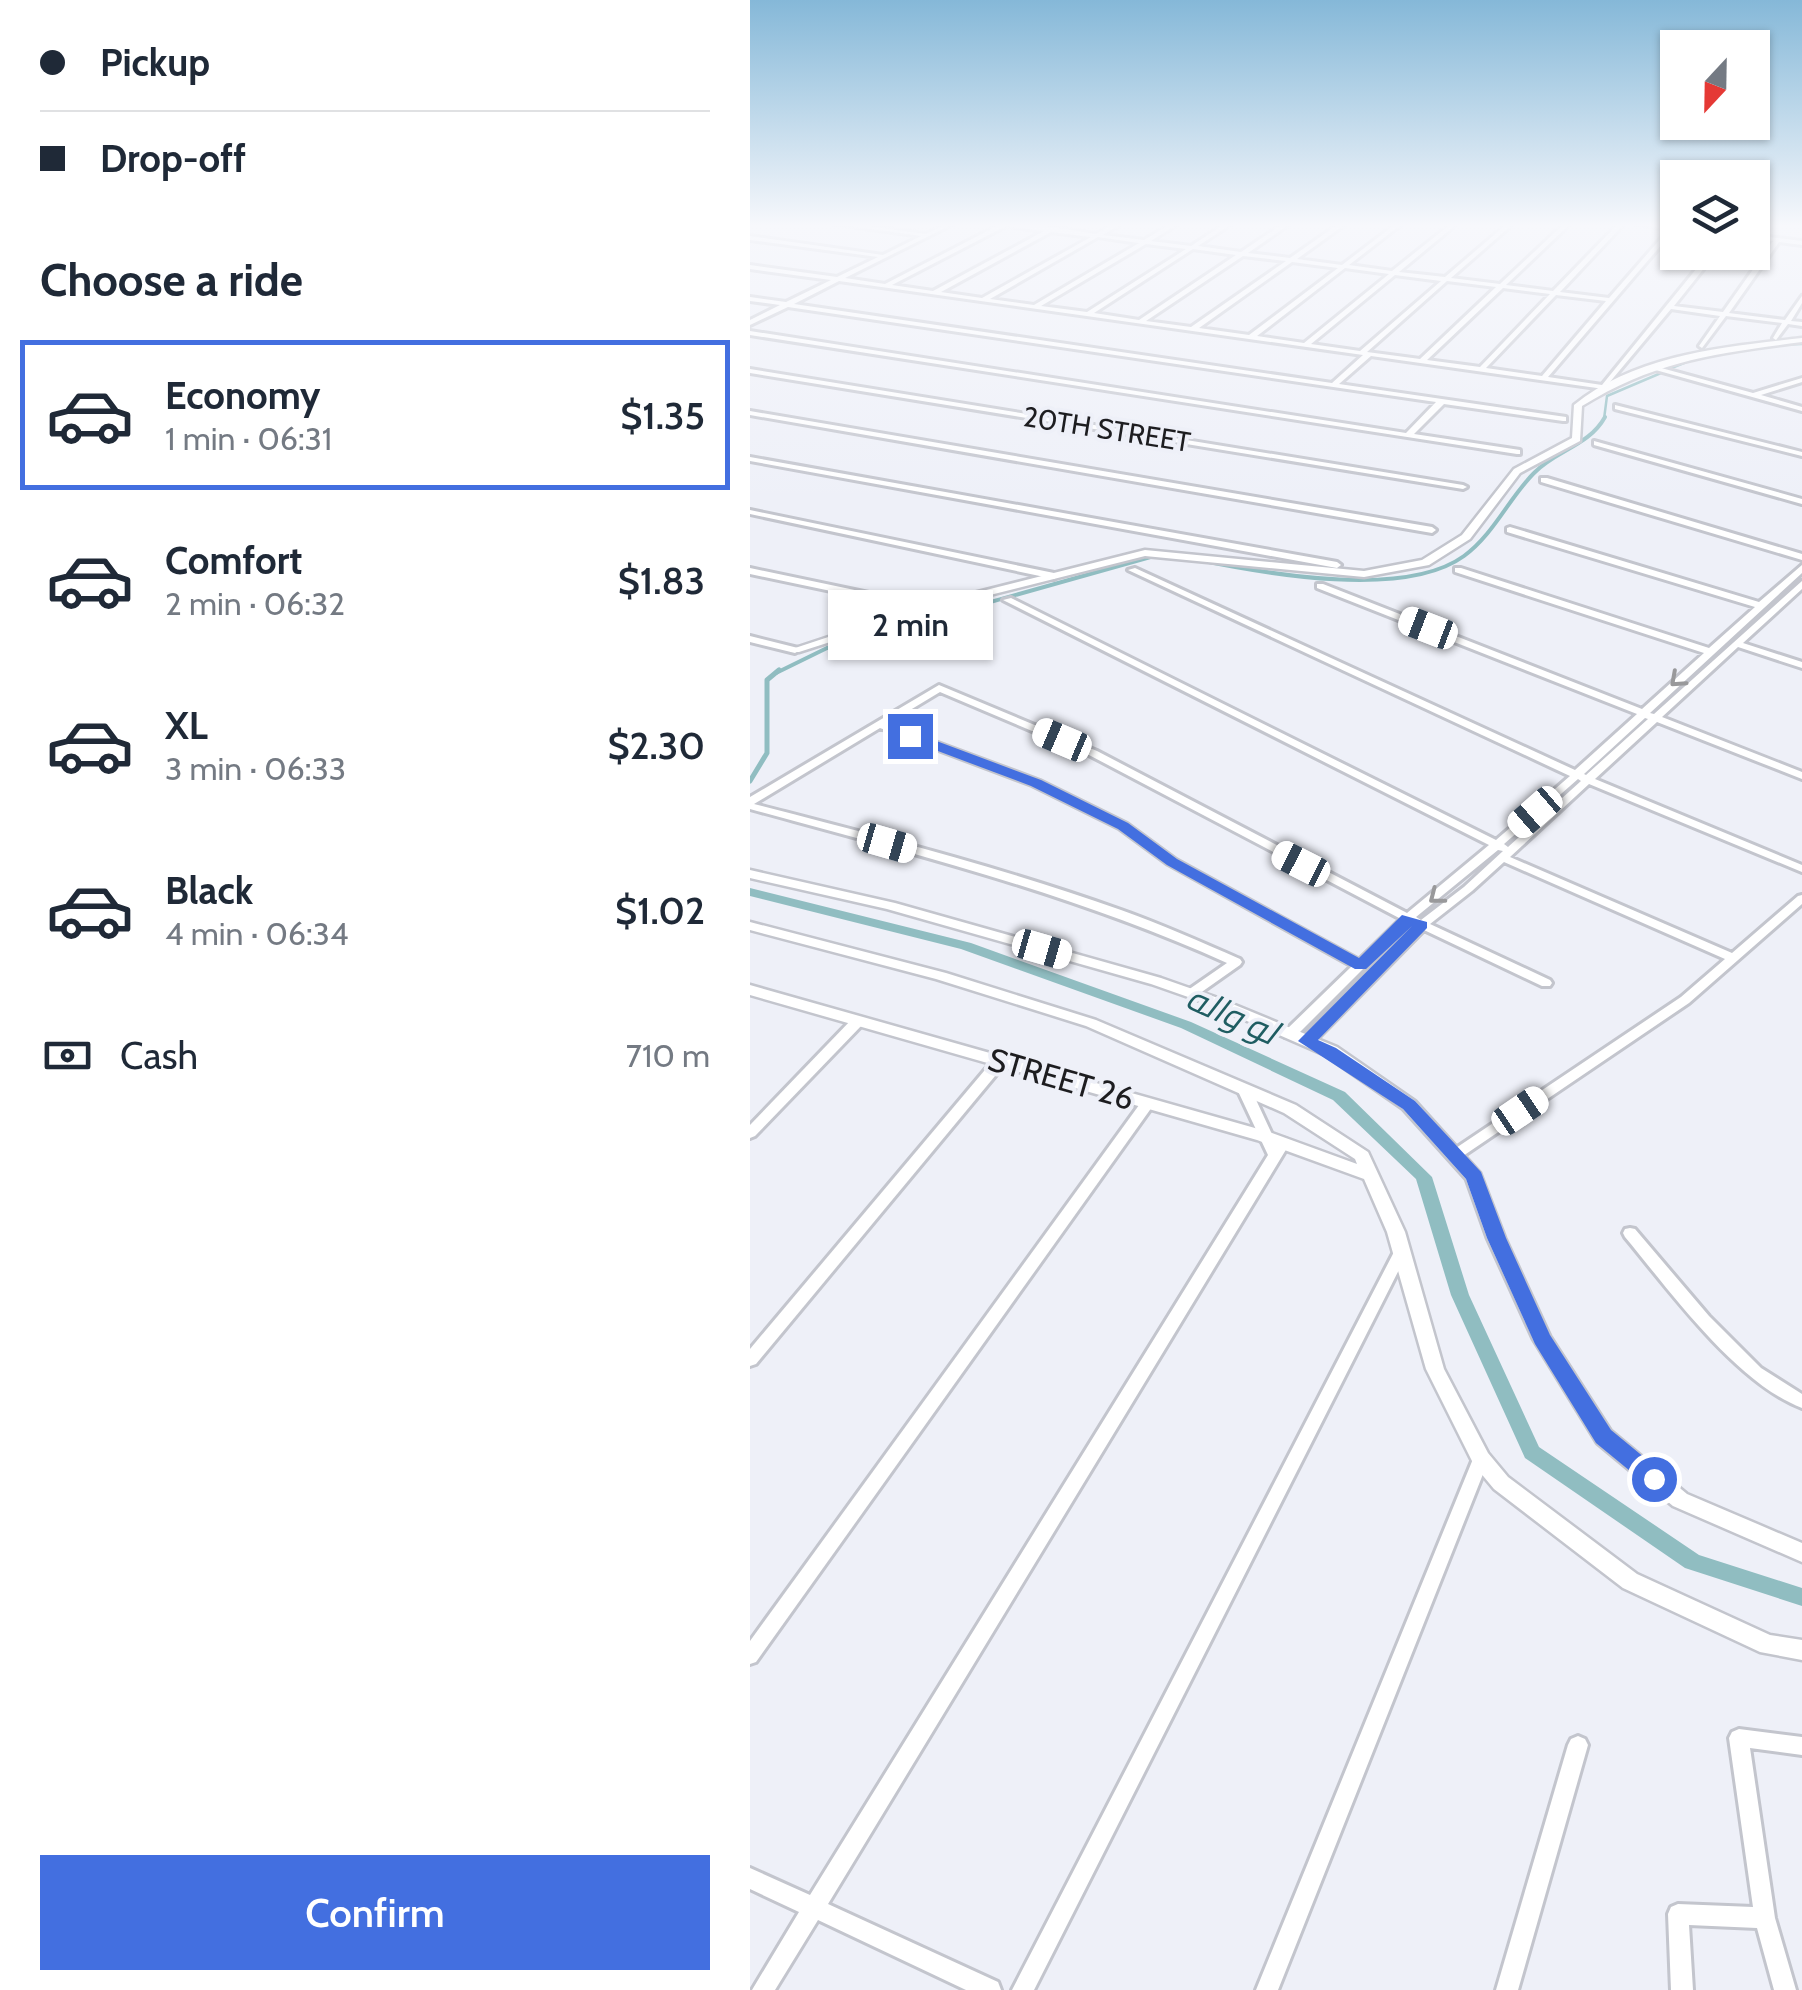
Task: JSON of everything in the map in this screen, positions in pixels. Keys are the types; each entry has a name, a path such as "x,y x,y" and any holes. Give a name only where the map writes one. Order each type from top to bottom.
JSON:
{"street":[{"path":"866,316 1564,419"},
{"path":"1094,316 1604,387"},
{"path":"1140,322 1149,316"},
{"path":"1193,330 1213,316"},
{"path":"1250,338 1279,316"},
{"path":"1304,345 1340,316"},
{"path":"1334,385 1406,316"},
{"path":"1421,362 1470,316"},
{"path":"1481,370 1533,316"},
{"path":"1543,379 1597,316"},
{"path":"1604,387 1661,316"},
{"path":"1702,346 1725,316"},
{"path":"1740,316 1802,324"},
{"path":"1776,338 1790,316"},
{"path":"750,333 1517,452"},
{"path":"750,640 795,650 926,608 1145,553 1364,574 1425,563 1466,537 1516,471 1577,439 1578,405 1604,387 1684,356 1737,345 1802,340"},
{"path":"1654,368 1802,409"},
{"name":"20TH STREET","path":"750,371 1463,487"},
{"path":"1752,396 1802,380"},
{"path":"1408,435 1442,401"},
{"path":"1618,408 1802,454"},
{"path":"750,413 1432,530"},
{"path":"1597,443 1802,502"},
{"path":"750,459 1338,565"},
{"path":"1544,480 1802,556"},
{"path":"750,512 1054,576"},
{"path":"1510,530 1759,606"},
{"path":"1298,1038 1408,918 1503,852 1575,773 1802,568"},
{"path":"1132,570 1588,780 1802,870"},
{"path":"1458,570 1708,651"},
{"path":"750,571 926,608"},
{"path":"1298,1038 1802,584"},
{"path":"1320,586 1802,776"},
{"path":"1008,600 1503,852 1733,958"},
{"path":"1737,644 1802,665"},
{"path":"750,804 939,688 1093,754 1408,918 1546,983"},
{"path":"879,724 1036,783 1123,826 1172,862 1361,966"},
{"path":"750,804 921,852 1164,928 1236,962 1192,994"},
{"path":"750,874 890,906 1192,994 1330,1052 1409,1105 1474,1177 1496,1238 1542,1338 1604,1436 1680,1500 1802,1553"},
{"path":"1455,1155 1685,1000 1802,898"},
{"path":"750,926 942,976 1091,1022 1290,1109 1362,1156 1402,1250 1435,1369 1481,1459 1501,1483 1630,1580 1768,1645 1802,1650"},
{"name":"STREET 26","path":"750,990 1263,1136 1278,1149 1370,1175"},
{"path":"750,1133 858,1021"},
{"path":"750,1360 1000,1062"},
{"path":"1244,1090 1263,1136"},
{"path":"750,1656 1147,1104"},
{"path":"763,1990 1278,1149"},
{"path":"1630,1233 1704,1320 1755,1372 1802,1402"},
{"path":"1023,1990 1402,1250"},
{"path":"1267,1990 1481,1459"},
{"path":"1785,1990 1766,1918 1739,1738 1802,1746"},
{"path":"1507,1990 1578,1745"},
{"path":"750,1878 990,1990"},
{"path":"1682,1990 1678,1914 1766,1918"}],"waterway":[{"path":"1774,345 1802,344"},
{"path":"1669,369 1694,359"},
{"path":"1604,418 1607,396 1661,373"},
{"path":"1199,560 1335,579 1407,577 1438,569 1475,547 1534,473 1590,435 1604,418"},
{"path":"776,673 827,648 1154,556"},
{"path":"750,781 767,753 767,680 779,670"},
{"name":"لو واله","path":"750,892 966,946 1186,1025 1339,1096 1424,1177 1460,1295 1532,1452 1692,1562 1802,1597"}],"route":[{"path":"910,736 1036,783 1123,826 1172,862 1361,966 1408,918 1422,925 1307,1041 1409,1105 1474,1177 1496,1238 1542,1338 1604,1436 1654,1479"}]}
